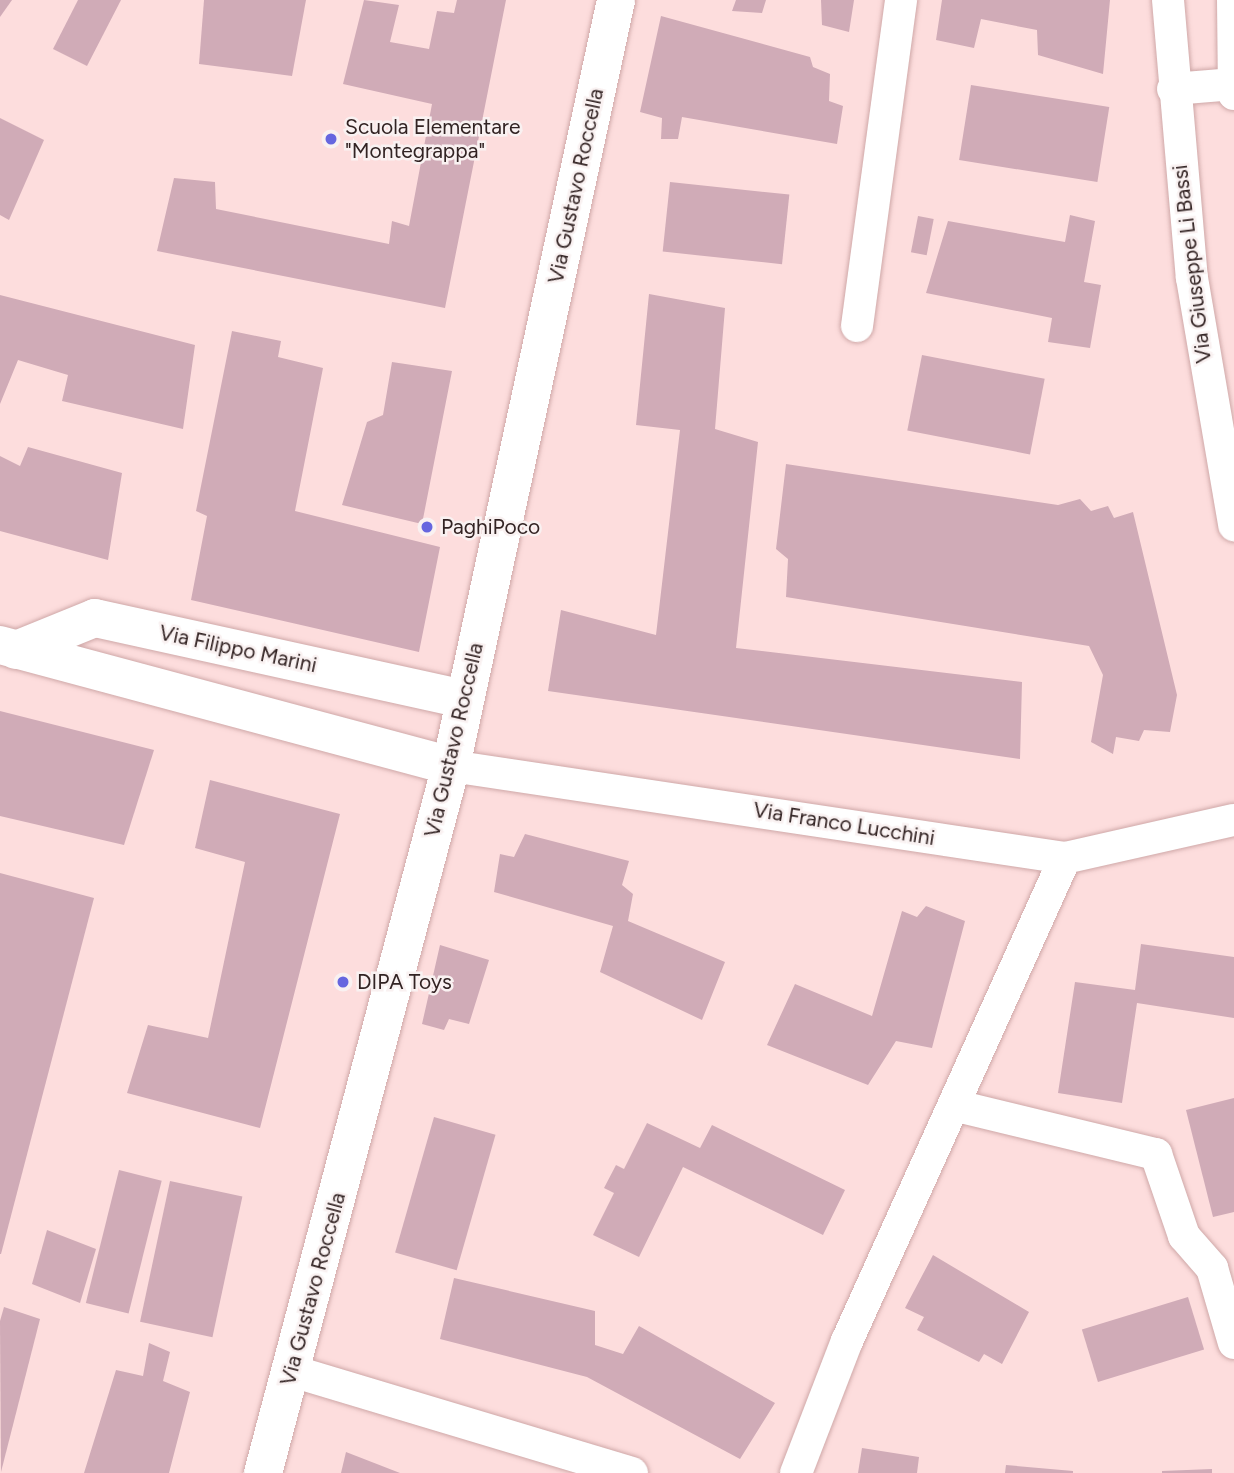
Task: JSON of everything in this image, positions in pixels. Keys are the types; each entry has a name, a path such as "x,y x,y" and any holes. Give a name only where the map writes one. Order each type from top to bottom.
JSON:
{"street":[{"name":"Via Gustavo Roccella","path":"263,1473 451,765 616,0"},
{"path":"857,327 901,0"},
{"name":"Via Giuseppe Li Bassi","path":"1168,0 1172,89 1203,360 1234,525"},
{"path":"1172,89 1234,87 1233,0"},
{"name":"Via Filippo Marini","path":"8,647 95,618 464,699"},
{"name":"Via Filippo Marini","path":"8,647 451,765"},
{"name":"Via Franco Lucchini","path":"451,765 1065,858 1234,820"},
{"path":"796,1473 847,1341 957,1106 1065,858"},
{"path":"957,1106 1156,1154 1184,1236 1212,1268 1234,1343"},
{"path":"292,1370 632,1473"}],"building":[{"path":"0,0 12,0 0,17"},
{"path":"78,0 121,0 87,66 53,49"},
{"path":"204,0 306,0 292,76 199,64"},
{"path":"364,0 399,5 390,42 429,49 437,11 454,13 457,0 506,0 445,308 157,251 174,178 215,182 216,209 389,244 392,221 409,226 432,104 343,84"},
{"path":"736,0 766,0 762,13 732,11"},
{"path":"821,0 854,0 849,32 822,25"},
{"path":"942,0 1110,0 1103,74 1038,55 1037,30 981,19 974,48 936,40"},
{"path":"661,16 810,57 813,67 830,74 829,101 843,106 837,144 682,117 678,139 661,139 662,118 640,112"},
{"path":"971,85 1109,107 1097,182 959,160"},
{"path":"0,118 44,140 9,220 0,215"},
{"path":"670,182 789,195 782,264 663,252"},
{"path":"1070,215 1095,221 1084,282 1101,285 1090,348 1048,342 1052,318 926,293 948,221 1065,242"},
{"path":"918,216 934,219 927,255 911,252"},
{"path":"649,294 725,308 715,429 758,442 736,648 1022,682 1020,759 548,691 561,610 656,635 680,430 636,425"},
{"path":"0,295 195,345 183,429 62,401 68,375 18,360 0,404"},
{"path":"232,331 281,341 278,357 323,368 295,511 440,547 419,652 191,600 207,516 196,511"},
{"path":"922,355 1045,379 1030,454 907,431"},
{"path":"392,362 452,371 422,524 342,505 367,422 383,415"},
{"path":"28,447 122,473 108,560 0,531 0,456 20,466"},
{"path":"786,464 1058,505 1080,499 1091,511 1108,506 1114,518 1133,512 1177,695 1170,732 1144,730 1139,741 1116,737 1113,754 1091,742 1103,675 1089,646 786,597 788,559 776,549"},
{"path":"0,711 154,750 124,845 0,816"},
{"path":"210,780 340,814 260,1128 127,1093 148,1025 208,1038 245,862 195,848"},
{"path":"525,834 629,861 622,885 633,894 628,921 725,962 702,1020 600,972 613,926 494,892 500,854 514,857"},
{"path":"0,873 94,898 1,1254 0,1254"},
{"path":"926,906 965,921 932,1048 896,1041 868,1085 767,1045 795,984 872,1016 902,911 917,917"},
{"path":"1141,944 1234,957 1234,1018 1137,1003 1122,1103 1058,1093 1075,982 1135,990"},
{"path":"440,945 489,960 469,1024 449,1019 444,1030 422,1024"},
{"path":"1234,1098 1234,1212 1213,1217 1186,1110"},
{"path":"434,1117 496,1135 457,1270 395,1253"},
{"path":"647,1123 700,1148 712,1125 845,1190 823,1235 683,1167 639,1257 593,1235 614,1193 604,1188 616,1165 624,1169"},
{"path":"119,1170 162,1181 129,1314 86,1303"},
{"path":"170,1181 242,1196 212,1337 140,1322"},
{"path":"47,1230 96,1249 80,1303 32,1284"},
{"path":"933,1255 1029,1312 1002,1364 984,1354 979,1362 917,1330 924,1317 905,1308"},
{"path":"454,1278 595,1311 595,1345 623,1354 639,1326 775,1403 740,1459 587,1377 440,1339"},
{"path":"1188,1297 1204,1350 1098,1382 1082,1329"},
{"path":"4,1307 40,1319 1,1472 0,1321"},
{"path":"149,1343 170,1352 163,1381 190,1392 169,1473 84,1473 116,1370 143,1376"},
{"path":"862,1448 919,1457 917,1473 858,1473"},
{"path":"346,1452 400,1473 341,1473"},
{"path":"1006,1465 1073,1471 1073,1473 1005,1473"},
{"path":"1212,1469 1212,1473 1162,1473 1162,1471"}],"place":[{"name":"Scuola Elementare \"Montegrappa\"","path":"331,139"},
{"name":"PaghiPoco","path":"427,527"},
{"name":"DIPA Toys","path":"343,982"}]}
